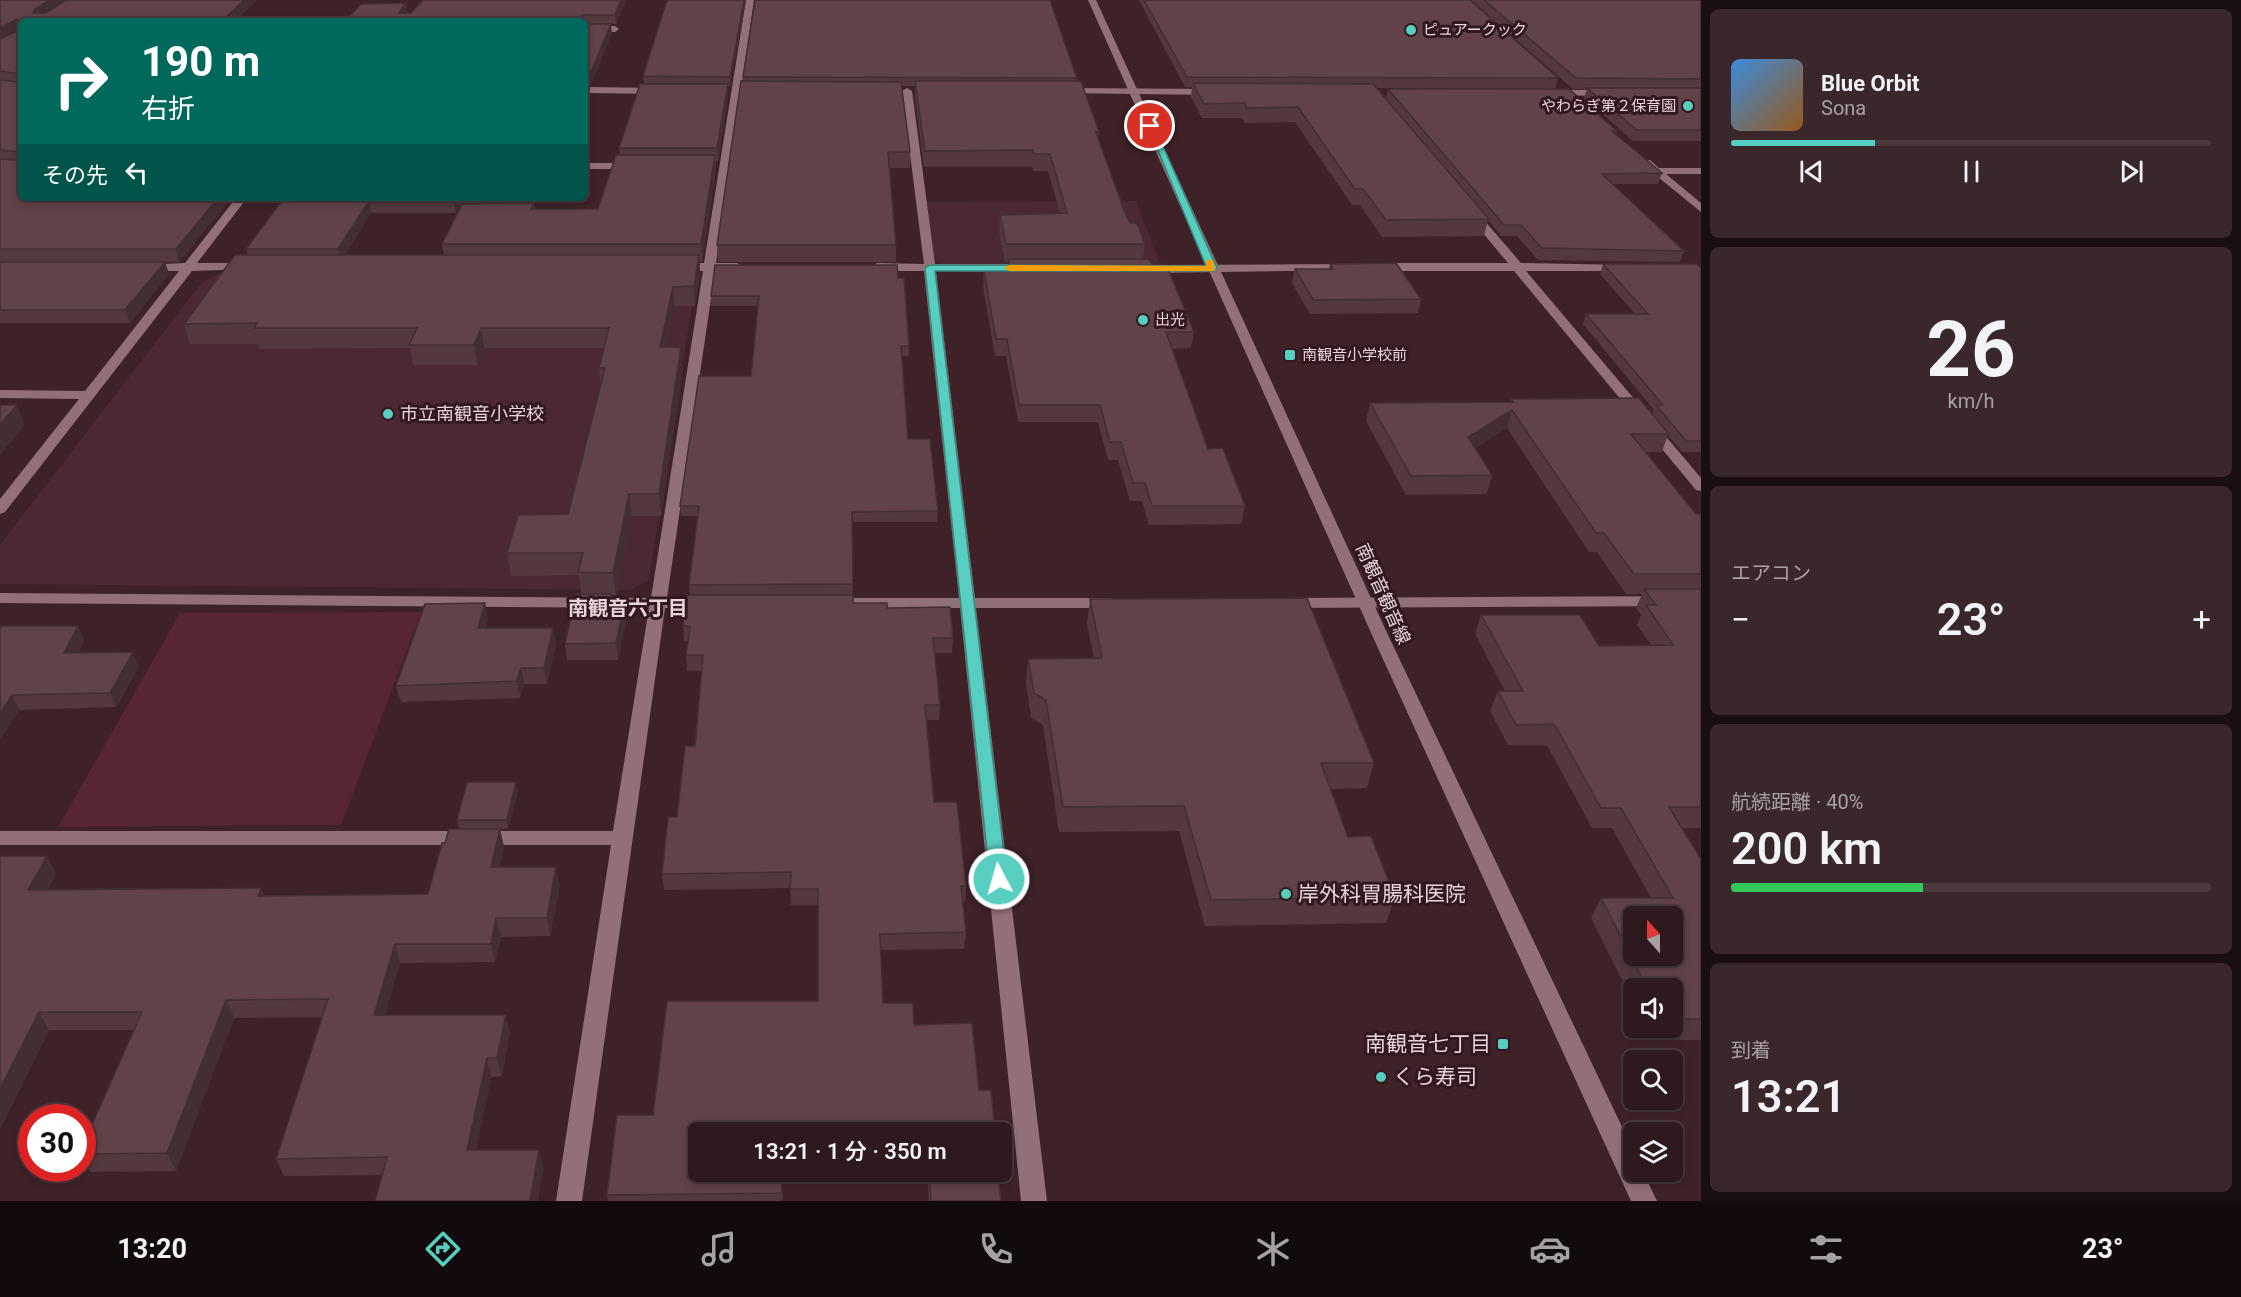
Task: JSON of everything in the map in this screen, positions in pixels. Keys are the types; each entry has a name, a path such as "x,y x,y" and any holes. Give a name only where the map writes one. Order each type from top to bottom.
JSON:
{"street":[{"path":"569,1201 709,267 720,166 736,91 750,0"},
{"name":"南観音観音線","path":"1092,0 1365,602 1644,1201"},
{"path":"588,29 615,29"},
{"path":"1560,86 1577,101"},
{"path":"588,90 666,91"},
{"path":"907,91 930,268 1034,1201"},
{"path":"1055,91 1223,92"},
{"path":"1545,93 1613,93"},
{"path":"1638,155 1701,208"},
{"path":"588,166 644,166"},
{"path":"1656,171 1701,171"},
{"path":"0,509 240,201"},
{"path":"1463,203 1701,487"},
{"path":"130,267 261,267"},
{"path":"662,267 755,267"},
{"path":"860,267 1038,268"},
{"path":"1134,269 1643,267"},
{"path":"0,394 91,394"},
{"path":"0,598 719,603"},
{"path":"1267,603 1701,601"},
{"path":"814,603 1123,603"},
{"path":"0,837 622,838"}],"shaded area":[{"path":"1136,201 1159,261 1151,265 944,265 932,260 925,202"},
{"name":"市立南観音小学校","path":"217,274 685,274 696,280 649,580 630,590 0,584 0,545 202,282"},
{"path":"421,612 341,825 58,827 180,613"}],"building":[{"path":"0,0 49,0 33,13 46,13 66,0 244,0 225,18 18,18 0,28"},
{"path":"423,0 621,0 615,15 582,15 582,18 348,18 361,4 406,3 399,13 411,13"},
{"path":"667,0 744,0 730,77 643,76"},
{"path":"755,0 1050,0 1077,78 743,77"},
{"path":"1144,0 1470,0 1558,78 1187,77"},
{"path":"1484,0 1701,0 1701,79 1576,78"},
{"path":"588,24 611,24 588,75"},
{"path":"18,30 18,74 0,71 0,39"},
{"path":"18,79 18,152 0,150 0,80 17,82"},
{"path":"741,81 901,82 910,152 888,152 896,245 717,245"},
{"path":"915,81 1081,81 1099,132 1096,132 1125,213 1130,223 1135,223 1139,227 1145,244 1006,244 1000,215 1067,213 1050,154 1034,154 1033,150 925,151"},
{"path":"1193,83 1373,84 1489,219 1386,220 1363,189 1355,189 1298,107 1247,108 1245,103 1204,104"},
{"path":"640,84 728,84 717,148 619,148"},
{"path":"1587,88 1701,88 1701,130 1637,130"},
{"path":"1388,89 1569,89 1617,131 1612,131 1662,173 1602,174 1684,251 1542,248 1521,225 1504,225"},
{"path":"616,155 715,155 701,244 442,244 462,204 534,203 531,209 598,209"},
{"path":"18,156 18,201 216,201 176,249 0,249 0,159 17,160"},
{"path":"282,201 369,201 338,249 246,249"},
{"path":"235,255 699,255 694,286 673,287 660,347 681,347 659,494 629,494 613,573 578,572 583,553 507,553 518,515 568,514 605,368 599,368 609,328 481,328 474,345 409,345 417,328 254,328 257,323 184,324"},
{"path":"1008,259 1149,259 1152,264 1166,264 1194,332 1166,332 1208,449 1223,448 1245,506 1152,506 1145,483 1133,483 1121,442 1110,442 1100,405 1019,405 1007,339 996,339 984,271 1011,271"},
{"path":"0,262 165,262 125,310 0,310"},
{"path":"1396,263 1421,299 1313,300 1295,269 1333,269 1330,264"},
{"path":"1603,264 1697,264 1701,268 1701,441 1686,441 1656,405 1663,405 1586,314 1648,314"},
{"path":"715,265 897,265 898,278 904,278 909,346 901,346 908,439 930,439 938,511 852,512 853,584 689,585 699,506 680,506 699,376 751,376 759,296 711,296"},
{"path":"1639,398 1669,434 1631,434 1696,514 1701,514 1701,574 1634,574 1604,533 1596,533 1512,410 1468,437 1492,475 1411,476 1370,403 1513,402 1511,399"},
{"path":"0,405 17,405 0,425"},
{"path":"1644,589 1701,589 1701,807 1669,807 1701,859 1701,1019 1683,1019 1683,978 1642,978 1636,966 1683,966 1683,906 1623,906 1623,941 1601,898 1673,898 1621,808 1601,808 1556,727 1552,724 1516,725 1498,691 1523,691 1481,615 1580,615 1599,646 1673,645 1646,605 1656,605"},
{"path":"576,594 611,594 610,599 625,599 616,643 565,644"},
{"path":"687,595 853,595 853,603 887,603 887,608 950,607 953,638 933,638 940,705 925,705 934,802 957,802 966,886 961,886 966,932 880,934 883,1003 913,1003 914,1025 972,1023 979,1090 991,1090 994,1122 688,1122 688,1182 782,1182 782,1193 607,1195 617,1115 653,1115 667,1001 818,1001 818,889 790,889 791,872 662,874 668,817 677,817 685,746 695,746 703,655 686,655 690,627 683,625"},
{"path":"1307,598 1374,763 1321,763 1348,837 1371,836 1395,897 1211,900 1184,806 1063,807 1046,700 1034,693 1028,659 1102,658 1090,599"},
{"path":"485,603 478,628 553,628 544,668 521,668 517,681 396,686 425,604"},
{"path":"0,626 78,626 64,653 133,652 110,693 12,695 0,714"},
{"path":"467,782 516,782 507,820 457,820"},
{"path":"449,829 500,829 491,867 556,867 547,918 496,918 491,944 395,944 374,1015 506,1015 497,1058 487,1058 467,1150 539,1150 530,1201 375,1201 387,1157 276,1159 328,999 226,1000 167,1153 96,1154 96,1116 142,1012 39,1012 0,1089 0,856 47,856 28,890 261,888 258,896 428,894 442,843 445,843"},
{"path":"930,1182 999,1182 1001,1201 931,1201"}],"slow traffic":[{"path":"1009,268 1212,268 1209,262"}],"place":[{"name":"ピュアークック","path":"1411,30"},
{"name":"やわらぎ第２保育園","path":"1688,106"},
{"name":"出光","path":"1143,320"},
{"name":"南観音小学校前","path":"1290,355"},
{"name":"市立南観音小学校","path":"388,414"},
{"name":"岸外科胃腸科医院","path":"1286,894"},
{"name":"南観音七丁目","path":"1503,1044"},
{"name":"くら寿司","path":"1381,1077"}],"district":[{"name":"南観音六丁目","path":"628,608"}],"route":[{"path":"999,879 930,268 1212,268 1150,126"}]}
